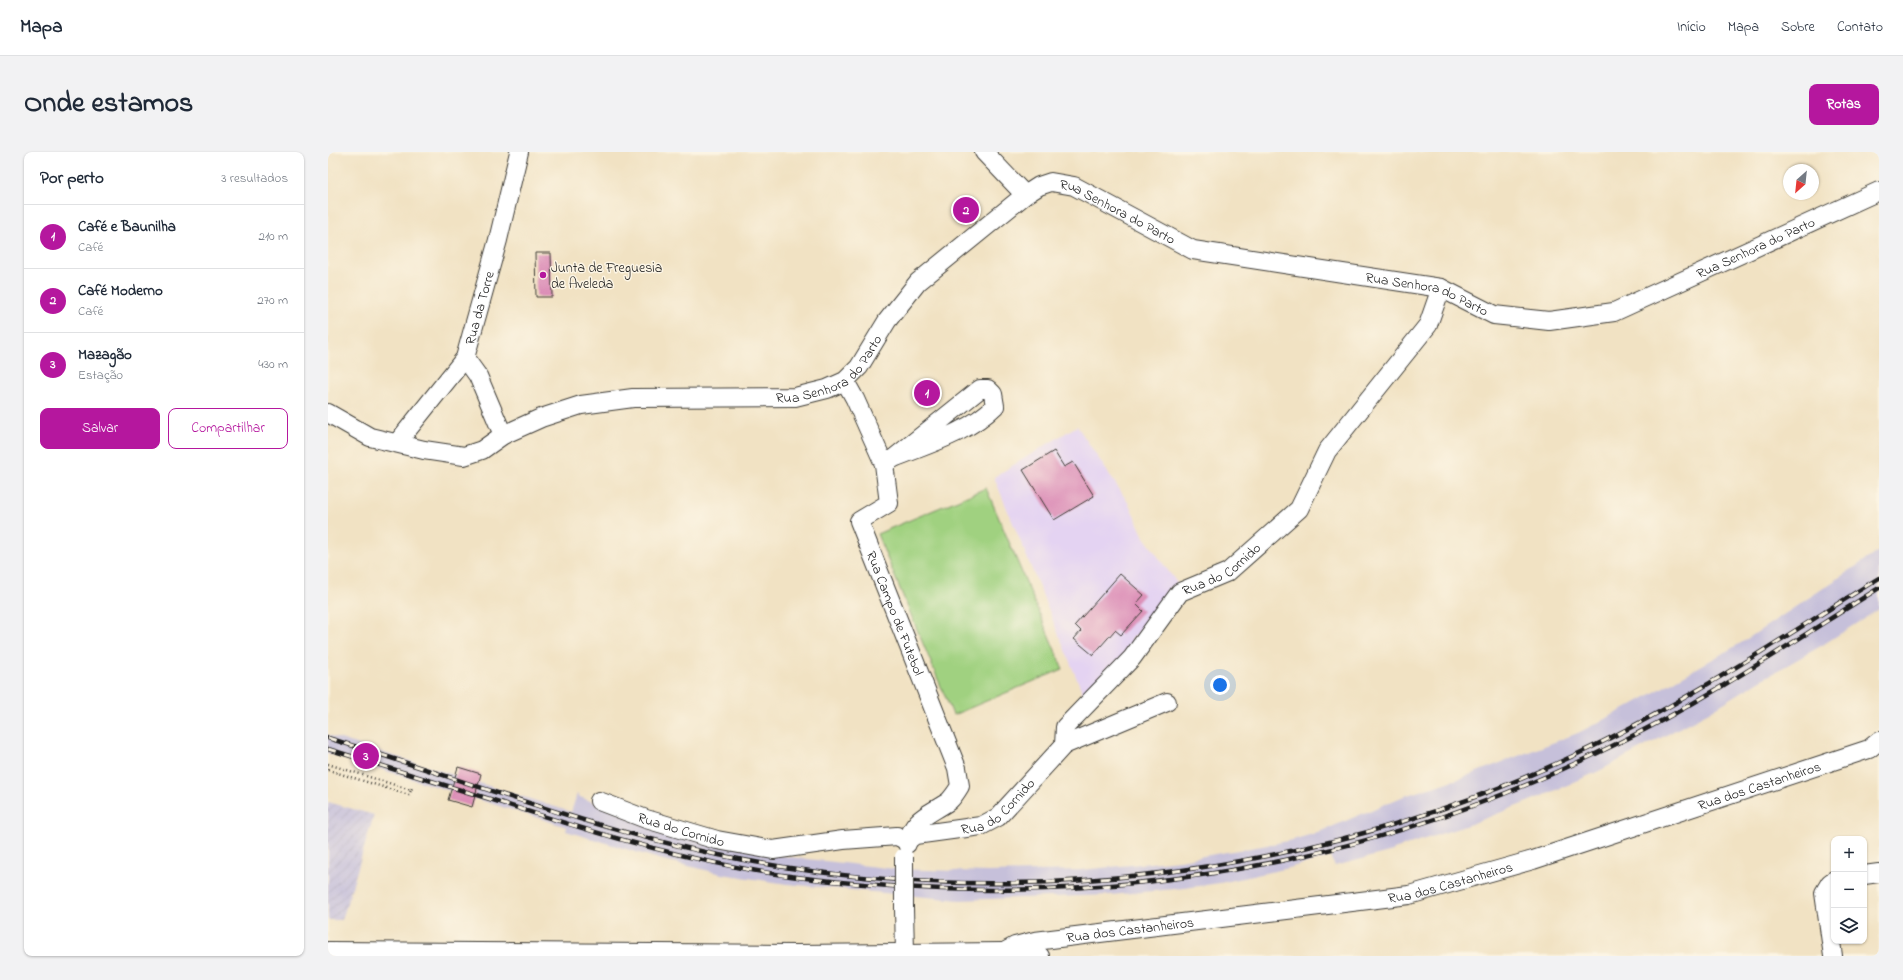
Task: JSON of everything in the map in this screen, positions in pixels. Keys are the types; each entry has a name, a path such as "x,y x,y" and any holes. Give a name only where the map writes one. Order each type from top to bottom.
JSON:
{"street":[{"name":"Rua da Torre","path":"397,443 465,358 498,240 519,152"},
{"path":"984,152 1025,194"},
{"name":"Rua Senhora do Parto","path":"328,413 370,437 424,450 464,456 482,450 503,435 541,418 581,404 633,398 795,397 827,388 845,381 859,366 887,321 918,282 1025,194 1039,186 1051,182 1074,186 1193,250 1441,288 1494,315 1549,321 1614,312 1879,191"},
{"name":"Rua do Cornido","path":"599,801 646,819 717,840 773,850 843,840 898,836 906,849 914,835 981,826 998,817 1064,745 1065,727 1132,658 1180,592 1228,572 1299,509 1327,451 1428,325 1441,288"},
{"path":"465,358 478,376 503,435"},
{"name":"Rua Campo de Futebol","path":"845,381 889,461 889,503 859,521 957,768 960,786 950,800 923,816 913,827 906,849"},
{"path":"980,389 988,389 993,394 996,406 969,426 889,461 980,389"},
{"path":"1064,745 1166,702"},
{"name":"Rua dos Castanheiros","path":"1004,952 1015,946 1035,941 1409,895 1548,855 1869,749 1879,741"},
{"path":"905,953 904,908 906,849"},
{"path":"1867,875 1879,873"},
{"path":"1831,882 1824,893 1833,956"},
{"path":"328,951 944,954 1004,952 1040,956"}],"path":[{"path":"328,764 411,789 409,795 328,770"}],"shaded area":[{"path":"1077,426 1129,504 1144,537 1177,583 1170,589 1138,634 1131,639 1137,644 1086,701 994,477"},
{"path":"1879,551 1879,609 1821,646 1709,712 1599,771 1545,795 1471,824 1394,849 1393,851 1335,866 1330,857 1220,883 1185,888 1111,895 959,900 787,884 722,874 659,859 566,831 567,827 328,753 328,735 571,812 577,794 580,797 648,823 748,849 790,857 895,869 988,872 1081,870 1180,860 1293,840 1322,831 1404,796 1461,778 1578,733 1632,705 1741,643"},
{"path":"328,802 374,815 342,920 328,920"}],"green space":[{"path":"986,488 1063,669 953,715 877,534"}],"building":[{"name":"Junta de Freguesia de Aveleda","path":"535,253 551,253 552,297 536,297"},
{"path":"1054,451 1064,467 1073,462 1094,496 1054,520 1023,470"},
{"path":"1120,574 1144,595 1136,604 1143,611 1121,635 1115,630 1093,655 1074,639 1081,631 1075,625"},
{"path":"458,767 481,774 472,807 448,800"}],"railway":[{"path":"328,738 616,830 714,854 822,872 931,882 1041,882 1151,874 1260,857 1367,832 1472,798 1573,756 1652,716 1729,672 1879,578"},
{"path":"328,749 618,839 714,863 746,869 795,877 942,889 1030,889 1116,885 1201,875 1285,860 1368,840 1449,814 1530,783 1645,730 1747,671 1879,588"}],"place":[{"name":"Café Moderno","path":"966,210"},
{"name":"Junta de Freguesia de Aveleda","path":"543,275"},
{"name":"Café e Baunilha","path":"927,393"},
{"name":"Mazagão","path":"366,756"}]}
